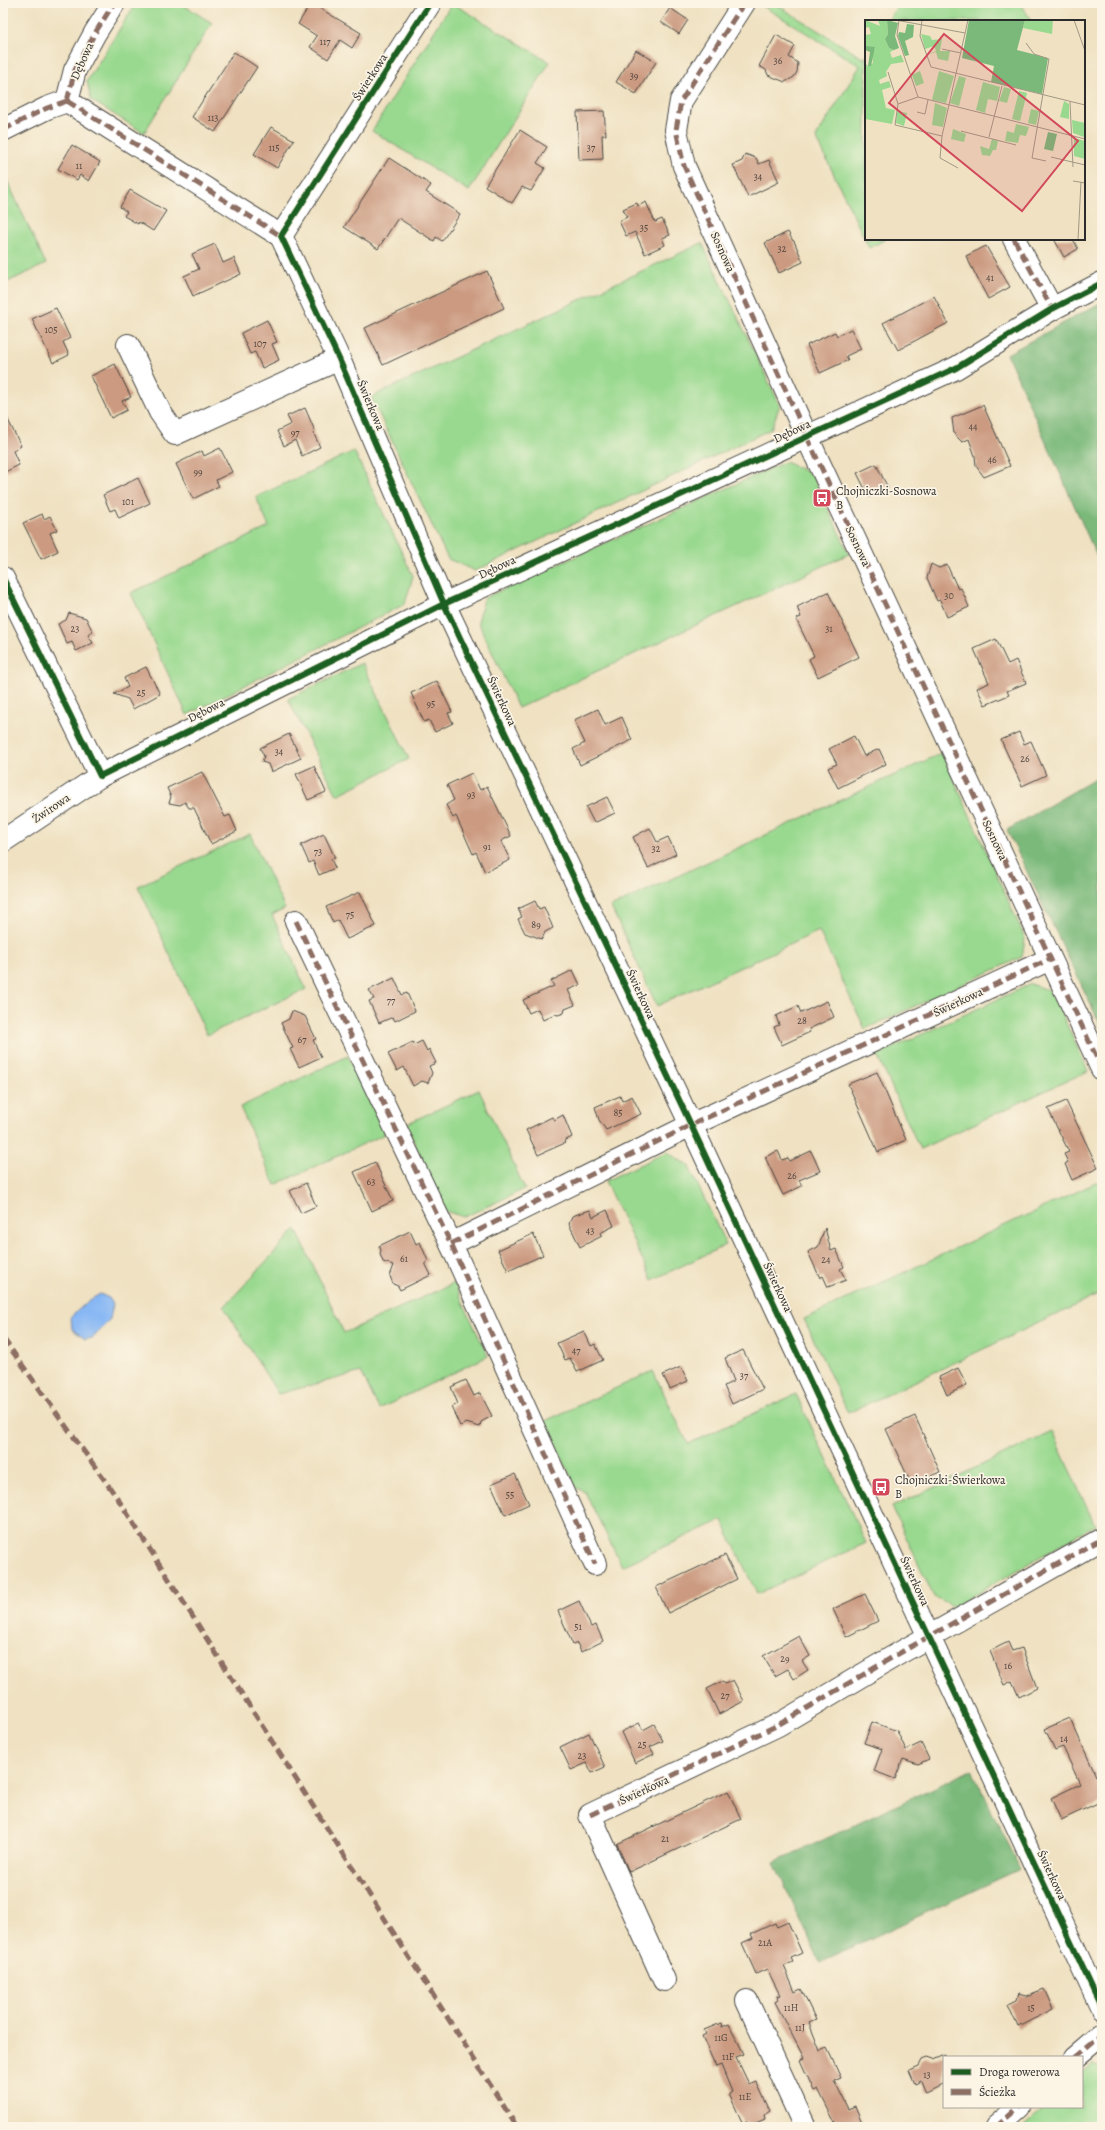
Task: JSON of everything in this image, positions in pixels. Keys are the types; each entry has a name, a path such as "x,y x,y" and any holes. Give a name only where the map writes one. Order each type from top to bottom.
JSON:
{"street":[{"name":"Dębowa","path":"67,101 76,70 95,33 114,3"},
{"name":"Świerkowa","path":"430,3 281,236 339,359 444,604 691,1125 1102,2009"},
{"name":"Sosnowa","path":"744,3 681,101 676,130 684,166 806,437 1102,1069"},
{"path":"3,130 47,108 67,101 281,236"},
{"path":"1015,240 1052,309"},
{"name":"Dębowa","path":"100,776 444,604 956,368 1052,309 1102,283"},
{"path":"128,345 160,412 175,434 339,359"},
{"path":"3,578 100,776"},
{"name":"Żwirowa","path":"3,841 100,776"},
{"path":"296,922 451,1244 595,1564"},
{"name":"Świerkowa","path":"451,1244 691,1125 1050,959"},
{"name":"Świerkowa","path":"664,1980 590,1815 778,1725 1102,1539"},
{"path":"747,2001 805,2127"},
{"path":"1076,2056 1102,2034"},
{"path":"996,2127 1018,2108"}],"green space":[{"path":"136,3 180,3 212,23 144,133 91,100 87,81"},
{"path":"452,3 550,62 469,191 372,131"},
{"path":"763,3 774,3 864,59 865,58 865,240 816,137 860,66 761,5"},
{"path":"899,3 1021,3 1030,20 889,20"},
{"path":"3,172 46,264 3,284"},
{"path":"865,240 884,240 869,248"},
{"path":"702,243 780,405 771,429 475,571 448,559 371,397"},
{"path":"1102,302 1102,568 1007,354"},
{"path":"354,451 413,576 405,604 187,715 131,593 269,527 256,497"},
{"path":"785,462 812,474 849,554 518,708 478,622 484,598"},
{"path":"362,663 409,759 337,795 288,699"},
{"path":"942,753 1025,938 1022,957 865,1029 819,931 657,1006 611,907"},
{"path":"1102,775 1102,1028 1007,830"},
{"path":"250,834 285,909 272,915 306,989 207,1035 138,886"},
{"path":"1031,984 1052,992 1088,1071 920,1149 877,1055"},
{"path":"348,1056 385,1134 275,1185 240,1107"},
{"path":"479,1090 525,1189 464,1217 445,1211 406,1124"},
{"path":"667,1152 689,1166 726,1245 652,1280 605,1181"},
{"path":"1102,1180 1102,1293 848,1413 804,1319"},
{"path":"296,1229 344,1333 454,1283 488,1356 379,1409 361,1372 278,1394 224,1307"},
{"path":"653,1371 688,1444 796,1394 866,1543 757,1594 722,1520 622,1566 585,1492 576,1488 545,1421"},
{"path":"1052,1432 1095,1525 953,1607 934,1597 892,1507"},
{"path":"972,1770 1020,1869 820,1962 774,1863"},
{"path":"1093,2065 1102,2068 1102,2127 1023,2127 1045,2108 1083,2108 1083,2074"}],"water":[{"path":"100,1294 109,1298 113,1304 110,1319 93,1338 85,1339 72,1329 71,1317 88,1301"}],"building":[{"path":"311,3 361,33 352,48 340,40 328,59 310,47 317,36 298,24"},
{"path":"670,8 688,20 679,34 661,22"},
{"path":"776,35 795,46 789,57 798,63 797,72 794,77 785,82 768,75 766,70 759,66"},
{"path":"636,50 656,62 636,94 616,82"},
{"path":"234,52 257,67 215,132 192,117"},
{"path":"604,111 606,135 602,135 603,159 579,160 577,112"},
{"path":"271,127 294,140 277,168 254,154"},
{"path":"520,130 547,147 537,163 545,168 531,191 522,187 512,203 485,186"},
{"path":"72,145 100,162 89,181 80,175 77,180 58,169"},
{"path":"745,154 756,158 759,164 769,160 779,182 748,197 733,165 742,161"},
{"path":"389,158 431,185 426,192 460,214 442,241 436,237 434,241 398,218 378,249 344,227"},
{"path":"130,190 166,211 153,231 139,222 138,224 124,216 127,212 120,207"},
{"path":"646,202 655,222 662,219 670,235 662,238 665,245 645,254 635,232 626,236 619,221 627,217 623,209 637,203 638,206"},
{"path":"788,232 794,241 803,262 779,273 765,243"},
{"path":"1055,240 1074,240 1078,249 1064,257"},
{"path":"215,244 223,263 234,258 241,274 193,296 184,276 199,269 192,254"},
{"path":"986,246 1010,287 988,299 966,256"},
{"path":"487,271 504,308 383,365 365,328"},
{"path":"934,296 948,323 898,350 883,323"},
{"path":"56,308 70,338 63,342 69,355 53,363 32,319"},
{"path":"267,320 277,342 272,344 279,360 262,368 255,352 250,354 241,333"},
{"path":"851,329 861,349 846,356 848,360 820,373 807,345 835,332 837,336"},
{"path":"115,364 131,397 122,401 127,410 111,418 91,376"},
{"path":"983,405 1010,466 984,477 976,466 975,456 969,439 962,442 954,434 952,418"},
{"path":"305,408 320,447 302,456 295,440 284,446 277,431 291,424 287,416"},
{"path":"3,410 21,446 13,451 19,465 3,473"},
{"path":"220,448 232,472 216,480 219,486 193,499 176,464 202,451 204,456"},
{"path":"876,464 888,488 869,497 857,473"},
{"path":"138,478 150,503 119,518 115,509 110,511 103,495"},
{"path":"42,514 44,519 50,516 57,530 50,533 58,551 41,559 23,523"},
{"path":"931,564 939,568 947,565 958,589 961,588 969,607 947,617 940,600 937,601 927,578"},
{"path":"828,592 859,657 818,677 809,659 814,656 796,619 801,617 797,607"},
{"path":"69,613 86,618 93,632 88,635 93,643 76,651 72,642 67,644 58,624 66,620"},
{"path":"996,639 1008,664 1016,660 1026,683 1007,691 1009,695 985,705 977,688 989,683 974,649"},
{"path":"146,667 160,694 133,709 128,699 114,694 128,687 124,678"},
{"path":"437,681 452,712 448,713 453,723 435,732 429,720 424,722 411,693"},
{"path":"598,709 605,725 622,717 632,740 580,765 573,749 585,743 574,720"},
{"path":"1019,732 1024,744 1031,741 1046,775 1022,786 1001,740"},
{"path":"289,734 301,758 271,772 268,764 262,762 264,756 260,748"},
{"path":"854,736 864,756 879,749 886,764 838,788 828,768 837,764 829,749"},
{"path":"314,766 326,792 308,800 296,774"},
{"path":"202,772 225,817 230,815 237,831 211,844 194,808 189,808 185,802 180,805 169,803 171,797 167,788"},
{"path":"472,773 480,790 487,786 511,836 501,841 510,860 485,872 476,852 473,854 456,816 453,818 446,805 454,800 447,785"},
{"path":"607,797 615,813 594,823 586,807"},
{"path":"650,828 657,842 668,837 676,854 648,868 633,837"},
{"path":"324,834 335,858 331,859 335,868 319,875 313,861 309,863 301,845"},
{"path":"360,892 376,926 347,939 338,920 333,923 326,907"},
{"path":"535,901 539,909 544,907 553,928 545,932 542,939 525,933 518,919 522,917 518,909"},
{"path":"573,970 580,985 568,990 575,1005 565,1009 564,1013 558,1015 555,1014 543,1020 538,1009 529,1013 523,1000 554,986 551,981"},
{"path":"394,978 402,995 407,993 415,1011 395,1021 393,1017 379,1023 369,1001 374,999 369,990"},
{"path":"827,1001 834,1017 809,1029 810,1032 782,1045 774,1027 779,1025 776,1016 798,1006 801,1013"},
{"path":"292,1011 305,1016 316,1039 313,1040 321,1057 299,1067 290,1049 293,1048 281,1023 289,1019"},
{"path":"422,1041 427,1051 429,1049 436,1063 429,1066 432,1073 428,1083 422,1081 413,1086 404,1067 397,1071 388,1054 413,1042 414,1045"},
{"path":"877,1072 906,1140 878,1152 848,1084"},
{"path":"620,1096 622,1101 632,1096 641,1114 606,1130 599,1120 595,1107"},
{"path":"1066,1101 1098,1168 1072,1180 1065,1164 1068,1162 1064,1154 1069,1152 1048,1109"},
{"path":"563,1115 572,1137 564,1141 565,1143 538,1155 526,1130 552,1117 554,1120"},
{"path":"778,1151 782,1160 788,1158 790,1161 811,1151 820,1171 799,1180 802,1186 783,1195 765,1157"},
{"path":"375,1162 393,1201 372,1211 354,1172"},
{"path":"306,1183 316,1206 301,1213 290,1191"},
{"path":"590,1210 593,1217 607,1210 614,1226 600,1233 602,1236 580,1247 569,1224 572,1216"},
{"path":"825,1228 831,1251 836,1249 844,1267 840,1269 846,1280 828,1287 823,1276 820,1278 808,1252 818,1247"},
{"path":"410,1231 416,1244 420,1242 428,1261 425,1263 431,1275 400,1290 398,1286 393,1284 390,1276 394,1265 383,1262 379,1246"},
{"path":"533,1234 543,1255 508,1271 498,1250"},
{"path":"584,1331 591,1346 595,1344 603,1360 577,1372 570,1358 565,1360 557,1343"},
{"path":"743,1350 763,1389 732,1404 724,1386 734,1381 725,1358"},
{"path":"681,1367 688,1381 670,1389 663,1375"},
{"path":"958,1368 967,1385 947,1395 939,1377"},
{"path":"466,1380 474,1396 480,1393 492,1416 481,1422 480,1427 466,1423 460,1426 451,1407 458,1404 451,1387"},
{"path":"915,1416 940,1472 911,1484 886,1429"},
{"path":"515,1474 529,1504 505,1515 491,1484"},
{"path":"725,1555 737,1579 668,1613 656,1587"},
{"path":"865,1594 878,1621 846,1637 833,1609"},
{"path":"579,1601 591,1627 596,1625 603,1641 581,1652 577,1643 573,1645 558,1611"},
{"path":"799,1636 810,1656 802,1661 808,1670 794,1679 788,1669 775,1676 763,1656"},
{"path":"1008,1642 1012,1651 1022,1648 1037,1688 1019,1697 1012,1681 1004,1685 990,1651"},
{"path":"733,1680 744,1701 719,1714 707,1689 723,1681 725,1684"},
{"path":"1070,1718 1096,1776 1102,1774 1102,1801 1061,1820 1051,1798 1080,1784 1063,1747 1055,1750 1045,1729"},
{"path":"872,1722 897,1731 906,1750 921,1743 929,1759 918,1764 903,1759 895,1779 874,1771 882,1749 864,1743"},
{"path":"639,1723 643,1730 654,1724 663,1741 650,1747 654,1754 635,1763 621,1732"},
{"path":"589,1733 605,1767 592,1773 587,1763 571,1770 560,1747"},
{"path":"728,1791 741,1819 629,1872 617,1844"},
{"path":"788,1922 802,1953 791,1958 793,1962 784,1966 795,1992 801,1989 816,2020 809,2023 820,2051 827,2048 841,2078 834,2081 848,2109 855,2106 864,2127 837,2127 818,2089 814,2091 800,2060 804,2058 775,2002 778,2000 777,1996 780,1995 767,1969 756,1974 742,1943 753,1938 751,1934 766,1927 775,1923 777,1927"},
{"path":"1044,1989 1053,2009 1018,2027 1008,2005 1016,2001 1018,1994 1026,1996"},
{"path":"721,2023 722,2027 729,2024 744,2054 736,2057 749,2084 756,2081 770,2111 764,2115 765,2119 749,2126 747,2122 743,2124 729,2094 732,2092 721,2065 716,2067 702,2036 706,2034 704,2030"},
{"path":"944,2055 943,2084 926,2093 921,2081 915,2084 909,2070 918,2066 921,2060 926,2058 932,2060"}],"marked path":[{"path":"67,101 75,70 95,33 114,3"},
{"path":"744,3 681,101 676,130 684,166 807,437 1102,1069"},
{"path":"67,101 281,236"},
{"path":"3,130 47,108 67,101"},
{"path":"1015,240 1052,309"},
{"path":"296,921 451,1244 595,1564"},
{"path":"451,1244 691,1125 1050,959"},
{"path":"3,1338 118,1499 517,2127"},
{"path":"590,1815 778,1725 898,1654 1102,1539"},
{"path":"1076,2056 1102,2034"},
{"path":"996,2127 1018,2108"}],"cycle path":[{"path":"430,3 281,236 339,359 444,604 691,1125 1102,2009"},
{"path":"3,578 100,776 444,604 956,368 1052,309 1102,283"}],"place":[{"name":"Chojniczki-Sosnowa B","path":"822,498"},
{"name":"Chojniczki-Świerkowa B","path":"881,1487"}]}
